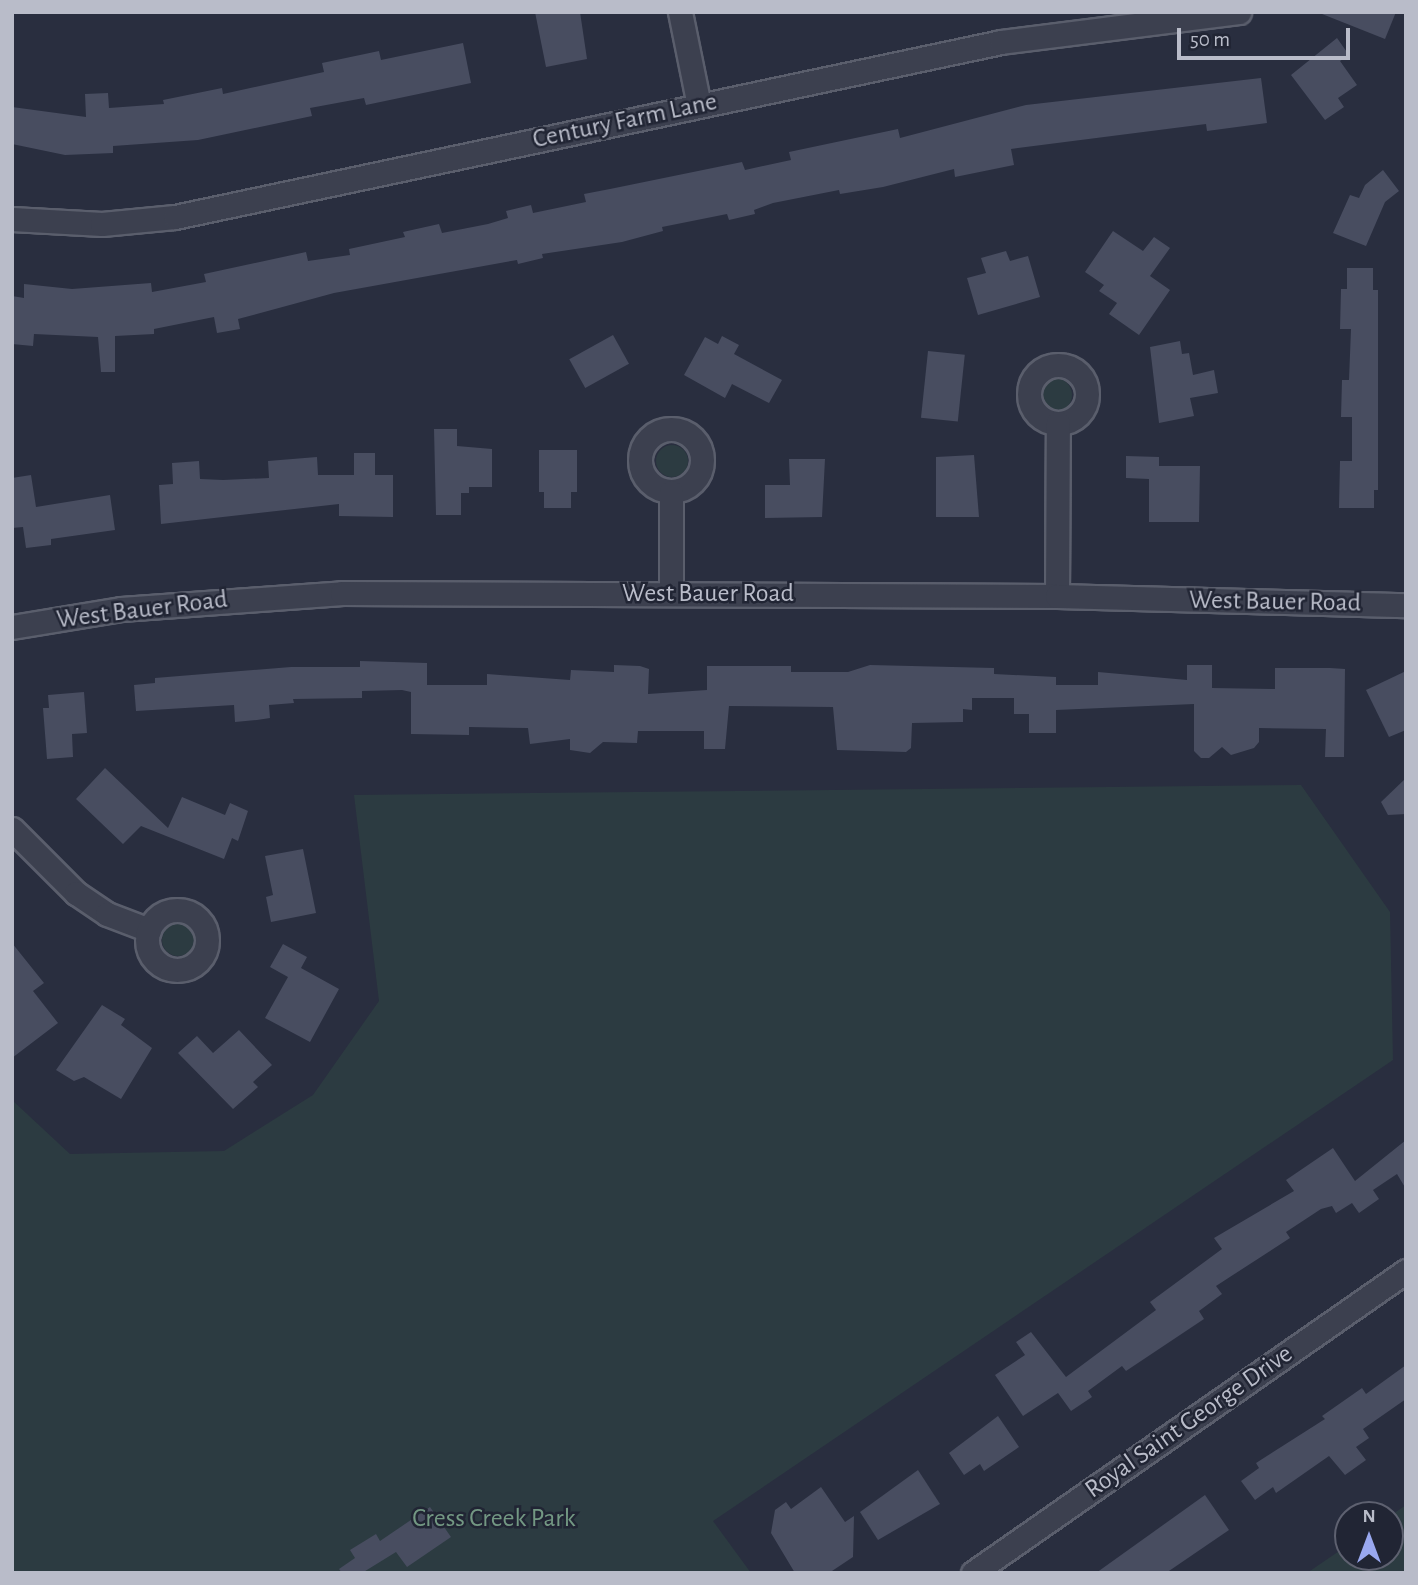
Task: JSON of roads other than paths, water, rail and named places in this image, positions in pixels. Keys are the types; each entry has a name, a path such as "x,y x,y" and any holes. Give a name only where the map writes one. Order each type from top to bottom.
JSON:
{"street":[{"path":"680,12 699,104"},
{"name":"Century Farm Lane","path":"12,219 102,224 175,217 1001,42 1239,12"},
{"path":"1057,596 1058,423"},
{"path":"671,492 671,594"},
{"name":"West Bauer Road","path":"12,627 121,609 251,597 671,594 1057,596 1406,605"},
{"path":"12,829 76,893 107,914 149,930"},
{"name":"Royal Saint George Drive","path":"972,1573 1406,1271"}],"park label":[{"name":"Cress Creek Park","path":"494,1519"}]}
